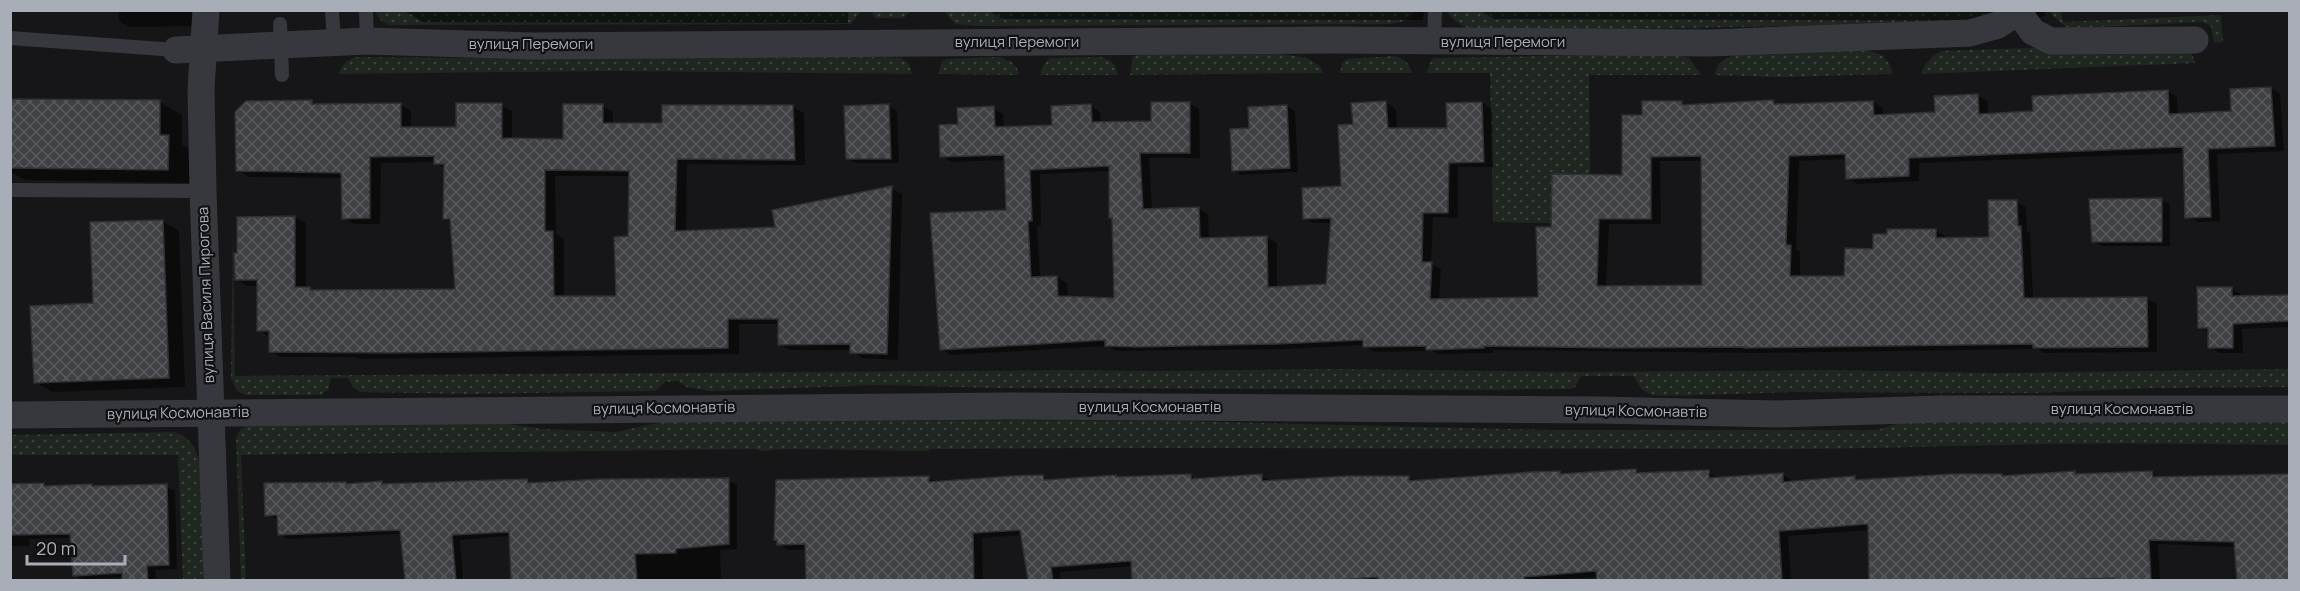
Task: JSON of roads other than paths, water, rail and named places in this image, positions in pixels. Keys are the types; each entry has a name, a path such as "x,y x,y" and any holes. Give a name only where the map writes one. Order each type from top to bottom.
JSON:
{"street":[{"name":"вулиця Василя Пирогова","path":"206,10 201,88 217,580"},
{"name":"вулиця Перемоги","path":"176,50 204,50 280,34 334,42 532,46 928,41 1102,43 1330,40 1710,43 1970,33 1998,25 2020,12"},
{"path":"2020,12 2033,32 2051,41 2195,40"},
{"name":"вулиця Космонавтів","path":"10,415 1009,406 1599,410 1776,414 1941,409 2289,409"}],"lane":[{"path":"332,10 334,42"},
{"path":"366,10 367,41"},
{"path":"1434,42 1435,10"},
{"path":"280,34 282,75"},
{"name":"вулиця Перемоги","path":"10,38 176,50"},
{"path":"10,190 203,191"}]}
